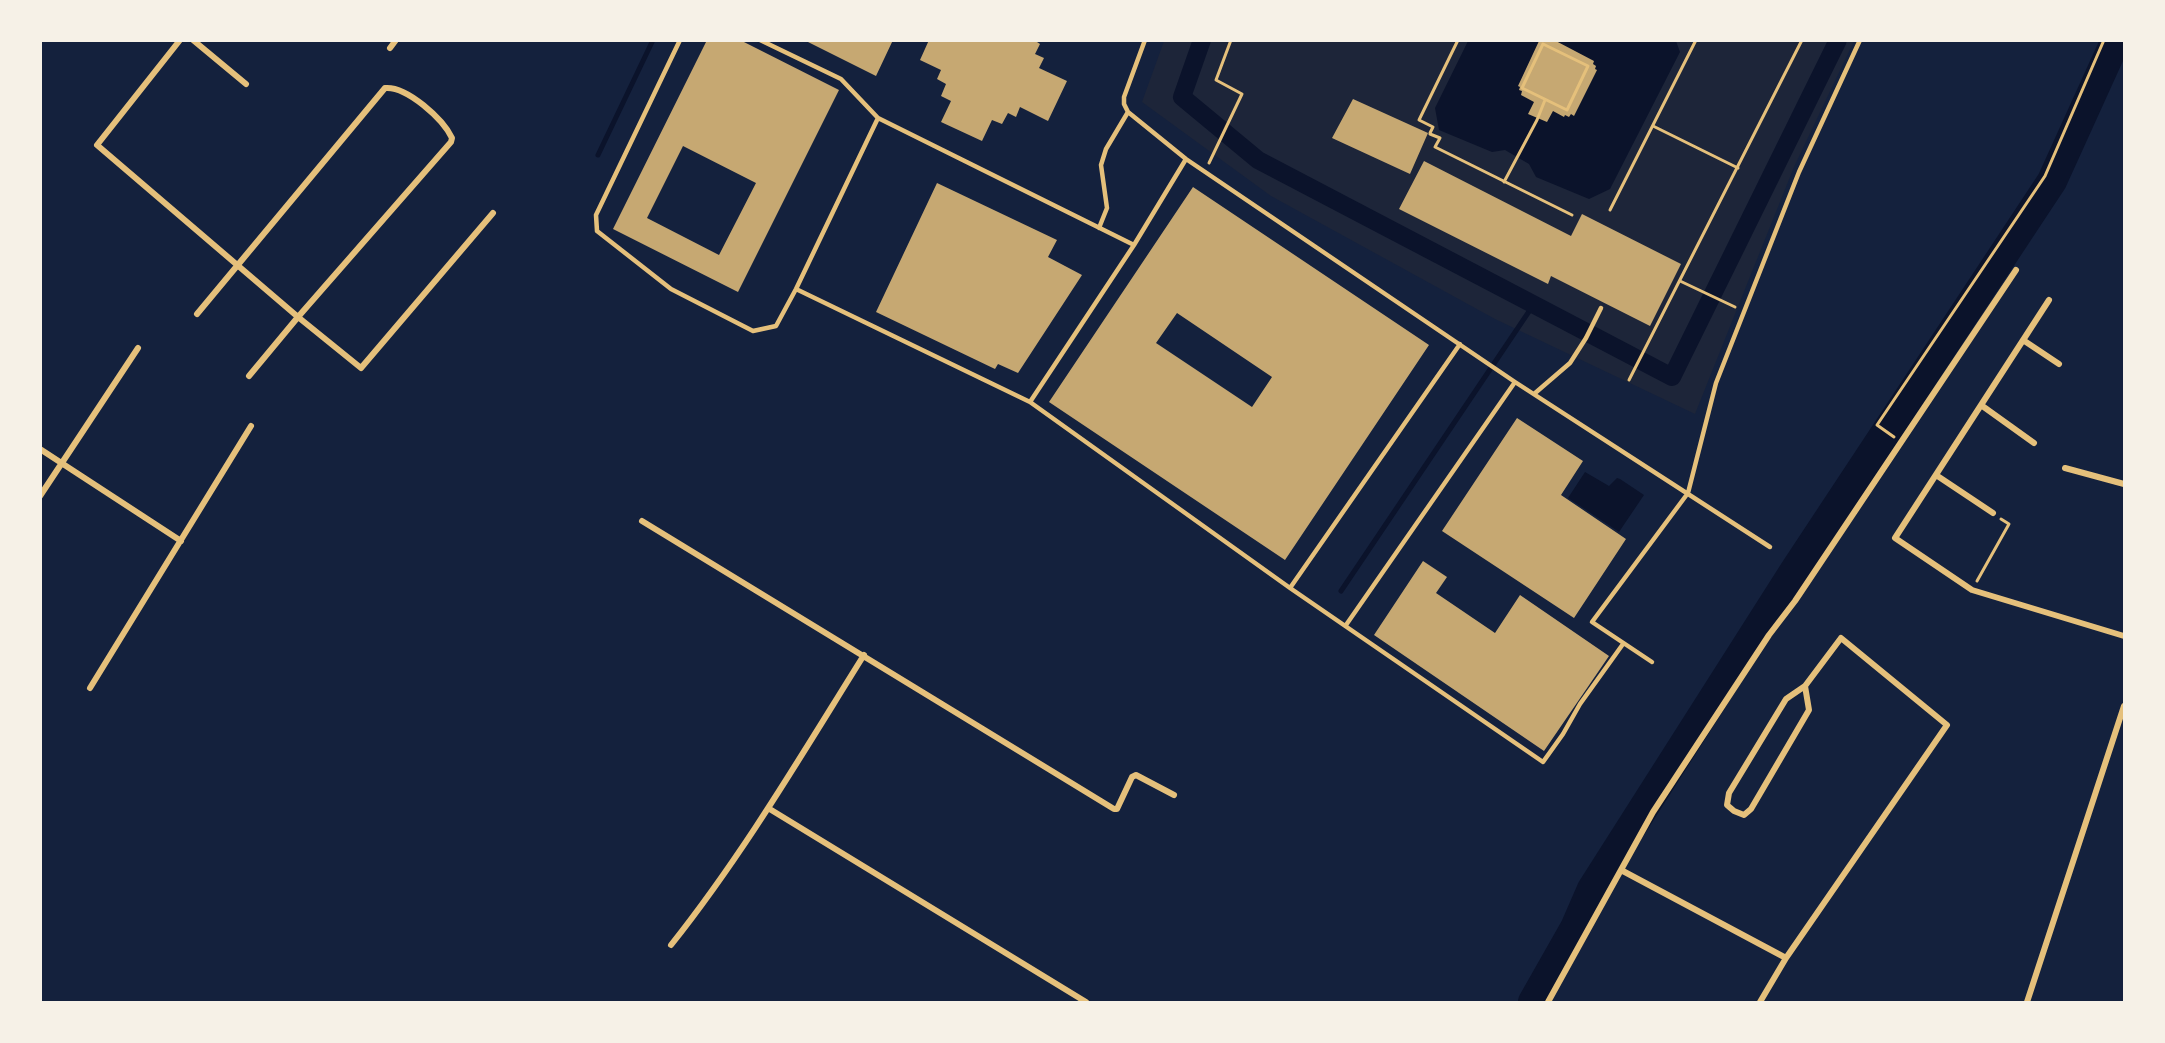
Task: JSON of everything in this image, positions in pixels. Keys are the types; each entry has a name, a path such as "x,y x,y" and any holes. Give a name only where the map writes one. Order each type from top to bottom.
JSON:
{"street":[{"path":"180,40 97,145 361,368 493,213"},
{"path":"193,40 246,84"},
{"path":"390,48 396,40"},
{"path":"197,314 385,88 396,88 428,110 448,129 452,138 451,142 249,376"},
{"path":"1548,1002 1653,812 1769,634 1795,601 2016,270"},
{"path":"2049,300 1895,538 1972,590 2124,636"},
{"path":"2023,340 2059,364"},
{"path":"40,496 138,348"},
{"path":"1981,405 2034,443"},
{"path":"90,688 251,426"},
{"path":"40,449 182,541"},
{"path":"2065,468 2124,484"},
{"path":"1936,475 1993,513"},
{"path":"642,521 1114,809 1118,809 1132,777 1136,775 1174,795"},
{"path":"1760,1002 1786,958 1947,725 1841,638 1805,686 1786,699 1729,793 1727,805 1734,811 1744,815 1751,809 1809,710 1805,686"},
{"path":"671,945 712,893 864,655"},
{"path":"2027,1002 2124,706"},
{"path":"768,808 1086,1002"},
{"path":"1621,870 1786,958"},
{"path":"1069,1002 1074,995"}],"lane":[{"path":"680,40 596,215 597,231 672,289 753,331 776,326 878,118"},
{"path":"760,40 841,79 878,118 1134,245"},
{"path":"1145,40 1124,97 1124,104 1128,112 1205,172 1515,382 1770,547"},
{"path":"1652,662 1592,622 1688,493 1716,383 1743,311 1799,172 1860,40"},
{"path":"1099,228 1107,208 1101,165 1106,149 1128,112"},
{"path":"1030,402 1134,245 1186,159"},
{"path":"796,289 1030,402 1290,588 1543,762 1563,734 1580,704 1623,644"},
{"path":"1534,394 1570,363 1601,308"},
{"path":"1290,588 1460,344"},
{"path":"1346,625 1515,382"}],"path":[{"path":"1205,172 1242,94 1216,80 1231,40"},
{"path":"1458,40 1419,120 1433,127 1429,133 1440,138 1435,147 1572,215"},
{"path":"1610,210 1696,40"},
{"path":"1629,380 1802,40"},
{"path":"1900,441 1877,425 2045,176 2104,40"},
{"path":"1543,44 1588,66 1567,110 1545,100 1522,88 1543,44"},
{"path":"1504,182 1545,100"},
{"path":"1653,126 1738,168"},
{"path":"1680,281 1743,311"},
{"path":"1972,590 2008,524 1993,513"}],"shaded area":[{"path":"1164,41 1854,41 1794,167 1695,414 1495,319 1271,196 1142,102"},
{"path":"1468,41 1676,41 1680,52 1610,189 1589,199 1536,177 1529,164 1505,150 1492,152 1439,130 1435,108"},
{"path":"1585,472 1609,486 1617,478 1620,479 1644,495 1619,532 1568,498"}],"building":[{"path":"707,40 740,40 839,90 738,292 613,229","holes":["683,146 756,183 719,255 647,218"]},
{"path":"804,40 893,40 876,76"},
{"path":"929,40 1034,40 1040,44 1035,54 1044,58 1039,68 1067,81 1048,121 1020,107 1016,117 1008,113 1002,124 992,120 982,141 941,122 951,101 941,96 946,84 937,79 941,70 920,60"},
{"path":"1554,40 1594,61 1593,64 1597,70 1574,116 1571,114 1569,117 1565,115 1564,117 1553,111 1547,122 1528,114 1534,102 1521,95 1522,91 1518,86 1539,41"},
{"path":"1353,99 1428,133 1410,174 1332,138"},
{"path":"1424,161 1571,236 1582,214 1681,264 1650,326 1551,276 1548,284 1399,209"},
{"path":"937,183 1057,240 1048,257 1082,275 1018,373 998,364 995,369 876,312"},
{"path":"1193,187 1429,345 1285,560 1049,402","holes":["1177,313 1272,377 1252,407 1156,343"]},
{"path":"1517,418 1583,461 1561,495 1626,539 1574,618 1442,531"},
{"path":"1423,561 1447,577 1436,593 1495,633 1520,595 1609,656 1544,751 1374,635"}],"waterway":[{"path":"598,155 653,40"},
{"path":"1202,40 1182,97 1258,160 1672,377 1838,40"},
{"path":"1533,1002 1575,928 1592,889 1795,570 2052,181 2116,40"},
{"path":"1341,591 1534,304"}]}
